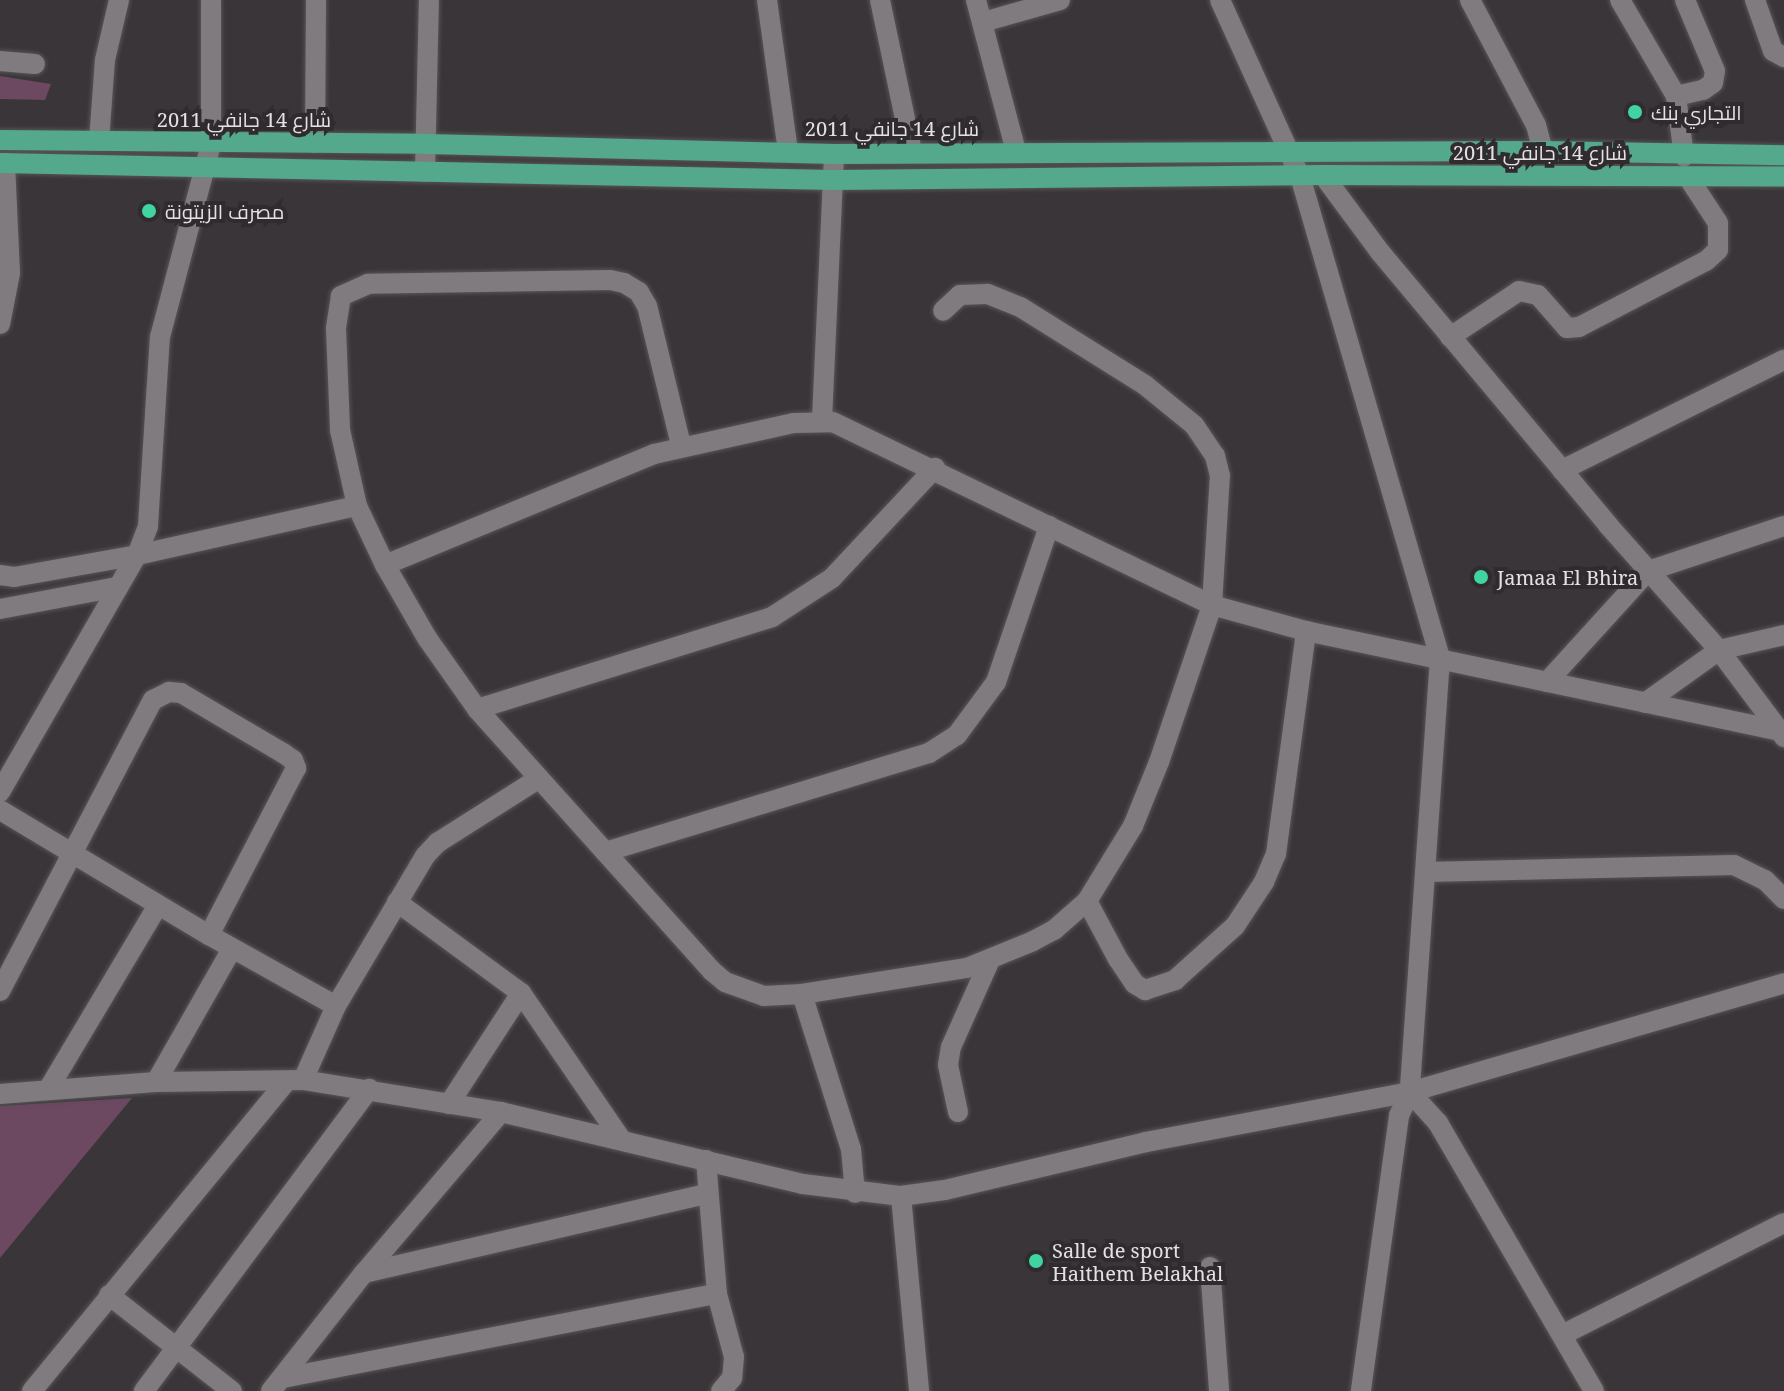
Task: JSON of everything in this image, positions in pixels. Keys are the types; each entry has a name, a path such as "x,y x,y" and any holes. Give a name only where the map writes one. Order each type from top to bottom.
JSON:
{"main road":[{"name":"شارع 14 جانفي 2011","path":"0,140 426,144 834,154 1543,151 1784,177"},
{"name":"شارع 14 جانفي 2011","path":"3,163 834,180 1300,176 1686,166 1784,155"}],"street":[{"path":"99,141 105,60 119,0"},
{"path":"0,792 137,555 148,526 160,337 211,144 211,0"},
{"path":"315,143 316,0"},
{"path":"425,172 429,0"},
{"path":"767,0 788,152"},
{"path":"880,0 912,152"},
{"path":"976,0 1016,151"},
{"path":"983,22 1060,0"},
{"path":"1220,0 1300,176 1440,658 1410,1092 1399,1116 1361,1391"},
{"path":"1470,0 1536,125 1543,151"},
{"path":"1450,337 1519,291 1538,295 1567,328 1579,327 1706,261 1718,250 1718,223 1686,166 1676,96 1620,0"},
{"path":"1676,96 1703,90 1713,83 1715,71 1685,0"},
{"path":"1755,0 1773,51 1784,57"},
{"path":"0,61 35,64"},
{"path":"822,420 834,154"},
{"path":"0,324 10,273 3,163"},
{"path":"1323,175 1450,337 1719,650 1783,734"},
{"path":"681,445 647,306 639,292 624,283 610,280 368,284 341,296 336,329 340,430 357,506 385,565 427,638 477,709 663,921 725,982 764,996 802,994 893,981 989,962 1054,930 1087,901 1138,813 1159,762 1212,605 1220,476 1215,456 1194,425 1145,385 1011,303 987,294 960,295 943,311"},
{"path":"1562,470 1784,360"},
{"path":"385,565 521,506 681,445 822,420 847,427 935,468 1212,605 1306,631 1783,734"},
{"path":"477,709 772,617 832,578 935,468"},
{"path":"0,575 14,577 137,555 357,506"},
{"path":"605,852 929,753 957,735 996,682 1049,526"},
{"path":"1547,682 1648,571 1784,526"},
{"path":"0,609 118,587"},
{"path":"1087,901 1118,959 1135,984 1145,990 1175,980 1235,926 1264,882 1276,854 1306,631"},
{"path":"1645,703 1719,650 1784,635"},
{"path":"0,991 76,853 153,700 163,694 181,693 283,753 293,760 296,768 209,935"},
{"path":"32,1391 109,1295 295,1081 397,902 437,843 538,779"},
{"path":"0,810 232,949 336,1006"},
{"path":"1425,872 1734,865 1765,880 1784,899"},
{"path":"397,902 521,993 621,1139"},
{"path":"49,1088 158,905"},
{"path":"156,1082 232,949"},
{"path":"958,1112 948,1065 951,1047 989,962"},
{"path":"0,1094 156,1082 295,1081 369,1089 501,1112 855,1193 901,1196 945,1190 1146,1142 1410,1092 1784,983"},
{"path":"449,1104 521,993"},
{"path":"802,994 851,1149 855,1193"},
{"path":"144,1391 369,1089"},
{"path":"1410,1092 1438,1123 1564,1334 1594,1391"},
{"path":"277,1385 364,1273 501,1112"},
{"path":"706,1160 717,1294 734,1357 732,1378 721,1391"},
{"path":"364,1273 707,1194"},
{"path":"901,1196 919,1391"},
{"path":"1564,1334 1784,1223"},
{"path":"1210,1267 1219,1391"},
{"path":"277,1385 717,1294"},
{"path":"109,1295 175,1350 232,1391"}],"shaded area":[{"path":"0,76 51,84 45,100 0,99"},
{"path":"132,1098 0,1258 0,1106"}],"place":[{"name":"التجاري بنك","path":"1635,112"},
{"name":"مصرف الزيتونة","path":"149,211"},
{"name":"Jamaa El Bhira","path":"1481,577"},
{"name":"Salle de sport Haithem Belakhal","path":"1036,1261"}]}
